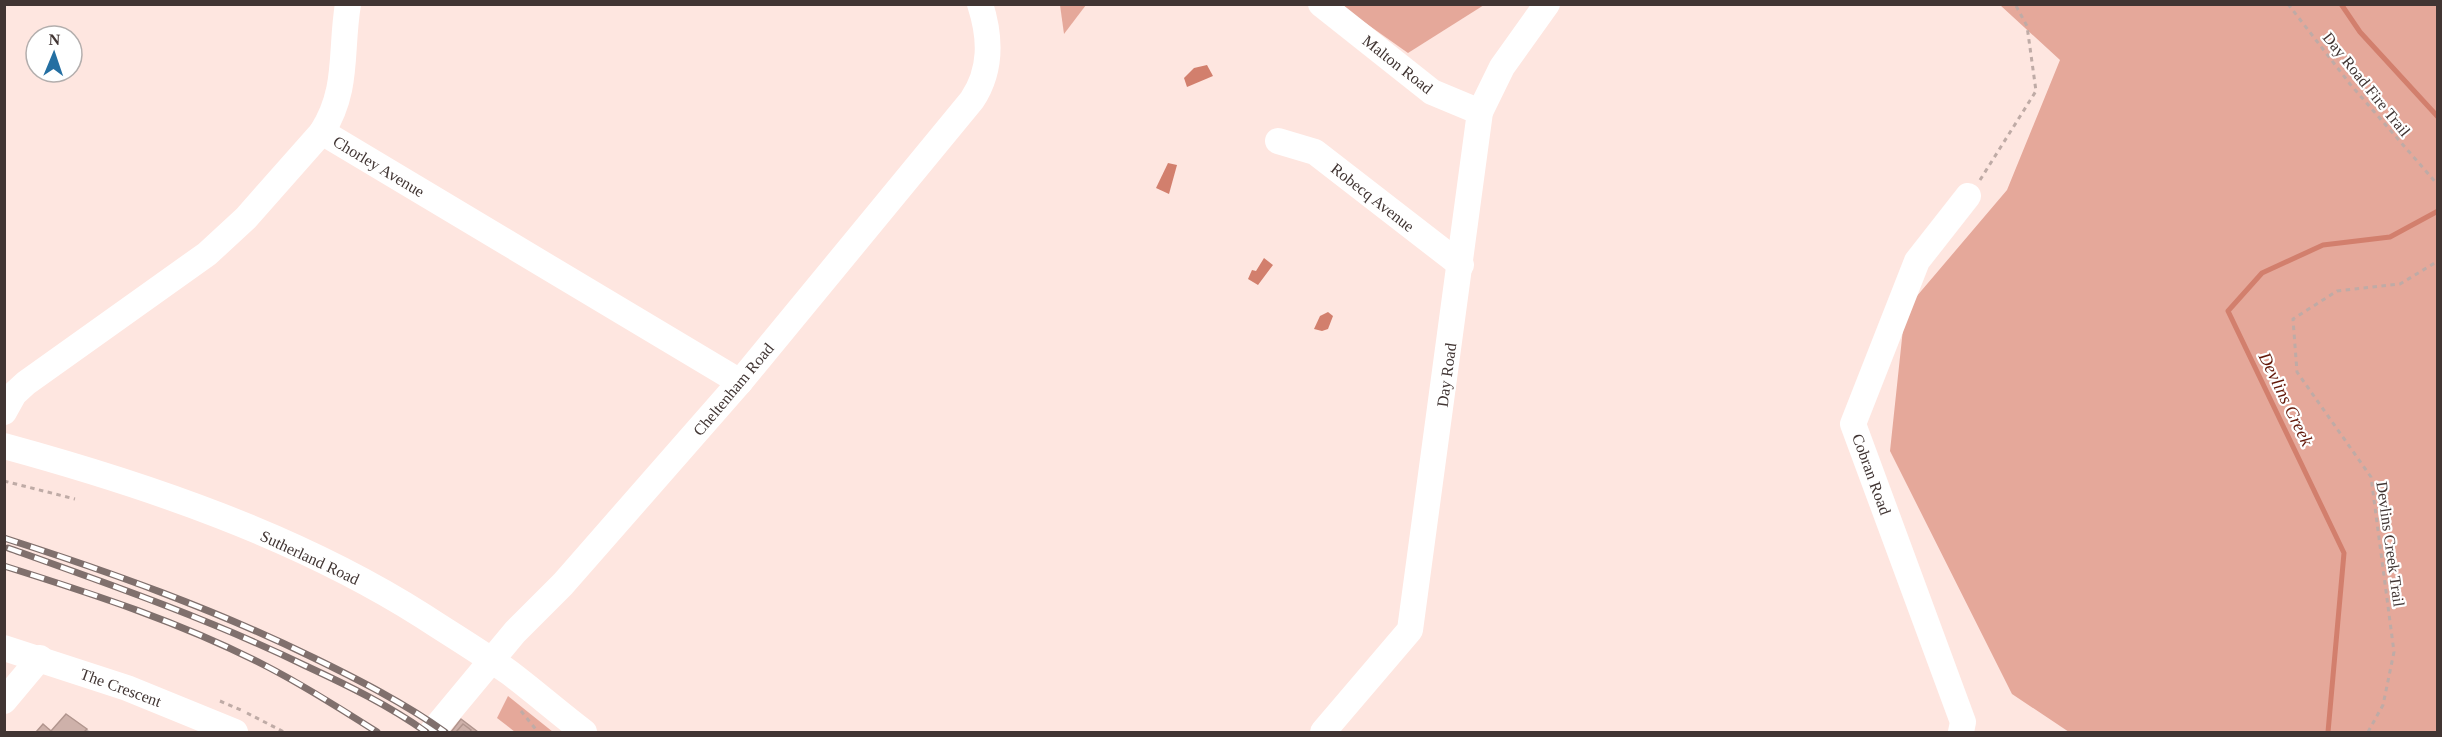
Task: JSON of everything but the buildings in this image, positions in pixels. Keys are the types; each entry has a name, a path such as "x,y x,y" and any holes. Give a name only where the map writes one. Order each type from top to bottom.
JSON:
{"street":[{"path":"321,132 339,98 348,4"},
{"name":"Malton Road","path":"1322,4 1432,92 1480,112"},
{"name":"Day Road","path":"1323,732 1410,630 1480,112 1502,66 1547,4"},
{"name":"Cheltenham Road","path":"432,732 515,632 563,584 740,382 972,100 987,67 989,44 983,13"},
{"name":"Chorley Avenue","path":"4,412 14,394 26,383 207,254 246,218 321,132 740,382"},
{"name":"Robecq Avenue","path":"1278,141 1315,152 1461,265"},
{"name":"Cobran Road","path":"1961,732 1963,722 1854,424 1917,261 1968,196"},
{"name":"Sutherland Road","path":"4,446 191,504 361,581 422,615 492,662 584,732"},
{"name":"The Crescent","path":"4,648 127,688 235,732"},
{"path":"4,700 40,658"}],"path":[{"path":"1968,196 1991,166 2036,91 2027,26 2015,4"},
{"name":"Day Road Fire Trail","path":"2288,4 2428,178 2438,185"},
{"name":"Devlins Creek Trail","path":"2368,732 2383,705 2394,652 2371,477 2297,372 2293,320 2337,291 2400,284 2438,261"},
{"path":"4,481 75,499"},
{"path":"517,706 538,732"}],"shaded area":[{"path":"1060,5 1086,5 1064,34"},
{"path":"1340,5 1484,5 1408,53"},
{"path":"2000,5 2437,5 2437,732 2069,732 2012,694 1890,451 1905,310 2007,190 2060,60"},
{"path":"1207,65 1213,76 1187,87 1184,78 1194,68"},
{"path":"1168,163 1177,165 1169,194 1156,188"},
{"path":"1264,258 1273,265 1258,285 1248,279 1252,270 1256,271"},
{"path":"1328,312 1333,316 1328,329 1322,331 1314,329 1320,316"},
{"path":"508,696 553,732 515,732 497,718"}],"waterway":[{"path":"2341,4 2360,32 2438,117"},
{"name":"Devlins Creek","path":"2328,732 2344,553 2228,311 2262,273 2323,245 2390,237 2438,211"}],"railway":[{"path":"4,538 122,578 238,623 364,683 414,711 445,732"},
{"path":"8,548 233,633 368,696 426,732"},
{"path":"4,566 104,599 203,636 280,674 377,732"}]}
